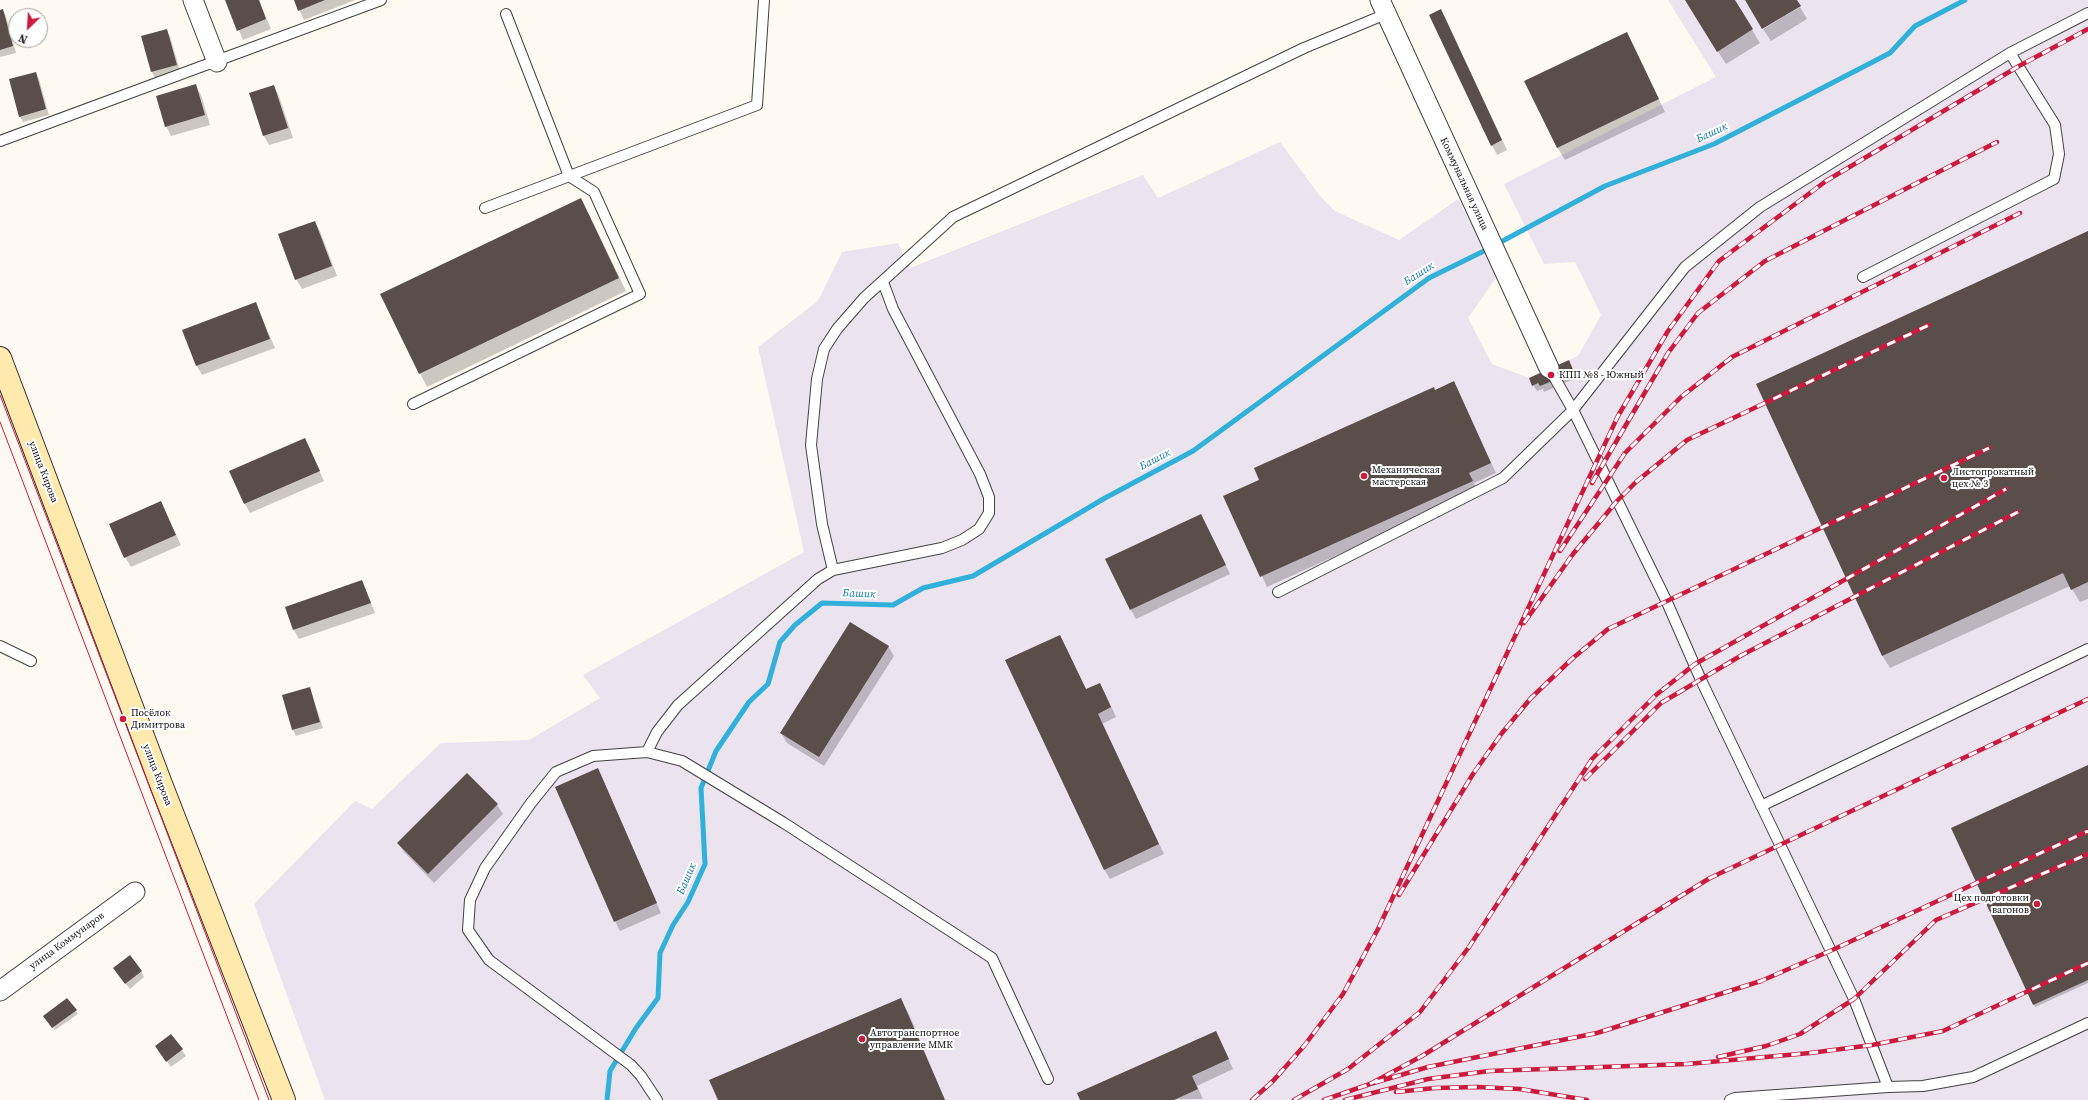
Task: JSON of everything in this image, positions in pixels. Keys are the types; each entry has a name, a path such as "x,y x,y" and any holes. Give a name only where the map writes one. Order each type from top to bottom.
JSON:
{"main road":[{"name":"улица Кирова","path":"0,358 161,784 284,1100"}],"street":[{"path":"193,0 217,62"},
{"name":"Коммунальная улица","path":"1383,7 1549,368"},
{"name":"улица Коммунаров","path":"0,991 135,892"}],"lane":[{"path":"0,141 217,62 381,0"},
{"path":"485,208 756,105 764,0"},
{"path":"833,570 822,524 811,445 817,379 824,349 837,329 864,298 953,217 1304,48 1383,7"},
{"path":"1278,592 1503,478 1573,410 1685,267 1760,207 2010,53 2088,13"},
{"path":"413,404 640,294 594,192 569,176 506,14"},
{"path":"1863,277 2054,179 2059,154 2055,125 2010,53"},
{"path":"647,752 657,732 678,706 818,579 833,570 942,548 962,540 979,529 989,513 989,498 980,474 893,309 883,282"},
{"path":"1549,368 1573,410 1666,600 1761,806 1854,999 1888,1087"},
{"path":"0,646 31,662"},
{"path":"1761,806 2088,649"},
{"path":"657,1100 641,1076 631,1065 489,960 468,930 470,900 485,868 531,803 556,772 594,756 647,752 682,761 784,823 992,958 1048,1079"},
{"path":"1730,1100 1735,1098 1888,1087 1924,1086 1973,1077 2088,1023"}],"shaded area":[{"path":"1668,0 2088,0 2088,1100 325,1100 254,904 355,801 372,809 441,743 529,740 600,698 583,675 804,552 758,347 818,301 842,252 898,243 910,268 1143,175 1158,198 1280,142 1320,196 1335,211 1399,240 1458,199 1498,275 1468,318 1492,364 1529,378 1578,356 1601,315 1575,262 1544,264 1504,184 1716,77"}],"building":[{"path":"225,0 259,0 266,19 237,31"},
{"path":"294,0 325,0 298,11"},
{"path":"1685,0 1735,0 1753,29 1717,52"},
{"path":"1745,0 1797,0 1801,6 1762,29"},
{"path":"3,9 8,28 8,48 0,50 0,10"},
{"path":"1441,9 1502,140 1491,146 1429,15"},
{"path":"167,29 177,65 151,72 141,36"},
{"path":"1627,32 1659,99 1557,148 1524,81"},
{"path":"36,72 46,109 19,117 9,79"},
{"path":"196,84 205,115 165,127 156,96"},
{"path":"274,85 288,128 263,136 249,93"},
{"path":"581,198 619,278 419,374 380,294"},
{"path":"315,221 332,266 295,280 278,234"},
{"name":"Листопрокатный цех № 3","path":"2088,231 2088,582 2071,590 2063,573 1882,656 1756,384"},
{"path":"256,302 270,339 196,366 182,330"},
{"name":"КПП №8 - Южный","path":"1569,360 1574,372 1540,386 1538,383 1532,386 1529,378"},
{"name":"Механическая мастерская","path":"1454,381 1491,463 1469,473 1473,481 1260,577 1223,496 1259,480 1254,468 1434,387 1435,390"},
{"path":"305,438 320,471 244,504 229,471"},
{"path":"161,501 176,535 124,558 109,524"},
{"path":"1201,514 1226,565 1130,610 1105,559"},
{"path":"362,580 371,603 293,630 285,607"},
{"path":"850,622 889,646 819,757 780,733"},
{"path":"1060,635 1086,689 1100,683 1111,707 1098,714 1159,844 1104,870 1005,660"},
{"path":"310,687 320,722 292,730 282,695"},
{"name":"Цех подготовки вагонов","path":"2088,765 2088,980 2033,1005 1951,828"},
{"path":"598,768 657,903 614,922 555,787"},
{"path":"467,773 498,804 428,874 397,843"},
{"path":"130,955 142,971 125,984 113,968"},
{"path":"67,998 77,1010 52,1028 43,1016"},
{"name":"Автотранспортное управление ММК","path":"901,998 945,1100 718,1100 709,1080"},
{"path":"1216,1031 1229,1059 1192,1076 1198,1089 1174,1100 1080,1100 1077,1093"},
{"path":"171,1034 183,1049 166,1062 155,1046"}],"waterway":[{"name":"Башик","path":"1497,244 1605,186 1714,144 1890,53 1915,26 1965,0"},
{"name":"Башик","path":"607,1100 610,1071 636,1028 658,998 660,953 673,925 688,902 705,864 701,788 716,751 749,702 768,684 780,642 795,625 822,603 893,605 923,588 973,576 1105,498 1193,451 1429,278 1490,248"}],"tram line":[{"path":"0,395 269,1100"},
{"path":"0,422 259,1100"}],"railway":[{"path":"1252,1100 1273,1081 1304,1046 1343,994 1378,929 1618,416 1668,331 1719,261 1826,181 2019,66 2088,29"},
{"path":"1592,483 1668,353 1698,313 1765,261 1997,142"},
{"path":"1560,551 1625,453 1681,397 1732,357 2020,213"},
{"path":"1524,623 1573,554 1617,501 1636,482 1687,440 1929,325"},
{"path":"1399,895 1473,774 1502,733 1531,698 1573,658 1608,629 1989,448"},
{"path":"1294,1100 1348,1069 1420,1012 1469,947 1592,759 1656,695 1695,664 2006,489"},
{"path":"1585,779 1661,703 1742,655 2018,512"},
{"path":"1370,1084 1422,1056 1710,878 2088,699"},
{"path":"1324,1100 1370,1084 1428,1067 1597,1033 1761,981 1830,951 2088,831"},
{"path":"1718,1057 1766,1046 1800,1034 1854,999 1936,920 2088,854"},
{"path":"1345,1100 1428,1079 1489,1071 1687,1064 1810,1053 1872,1045 1943,1031 2088,963"},
{"path":"1396,1092 1435,1088 1477,1087 1520,1089 1587,1100"}],"place":[{"name":"КПП №8 - Южный","path":"1551,375"},
{"name":"Механическая мастерская","path":"1364,476"},
{"name":"Листопрокатный цех № 3","path":"1944,478"},
{"name":"Посёлок Димитрова","path":"123,719"},
{"name":"Цех подготовки вагонов","path":"2037,904"},
{"name":"Автотранспортное управление ММК","path":"862,1039"}]}
